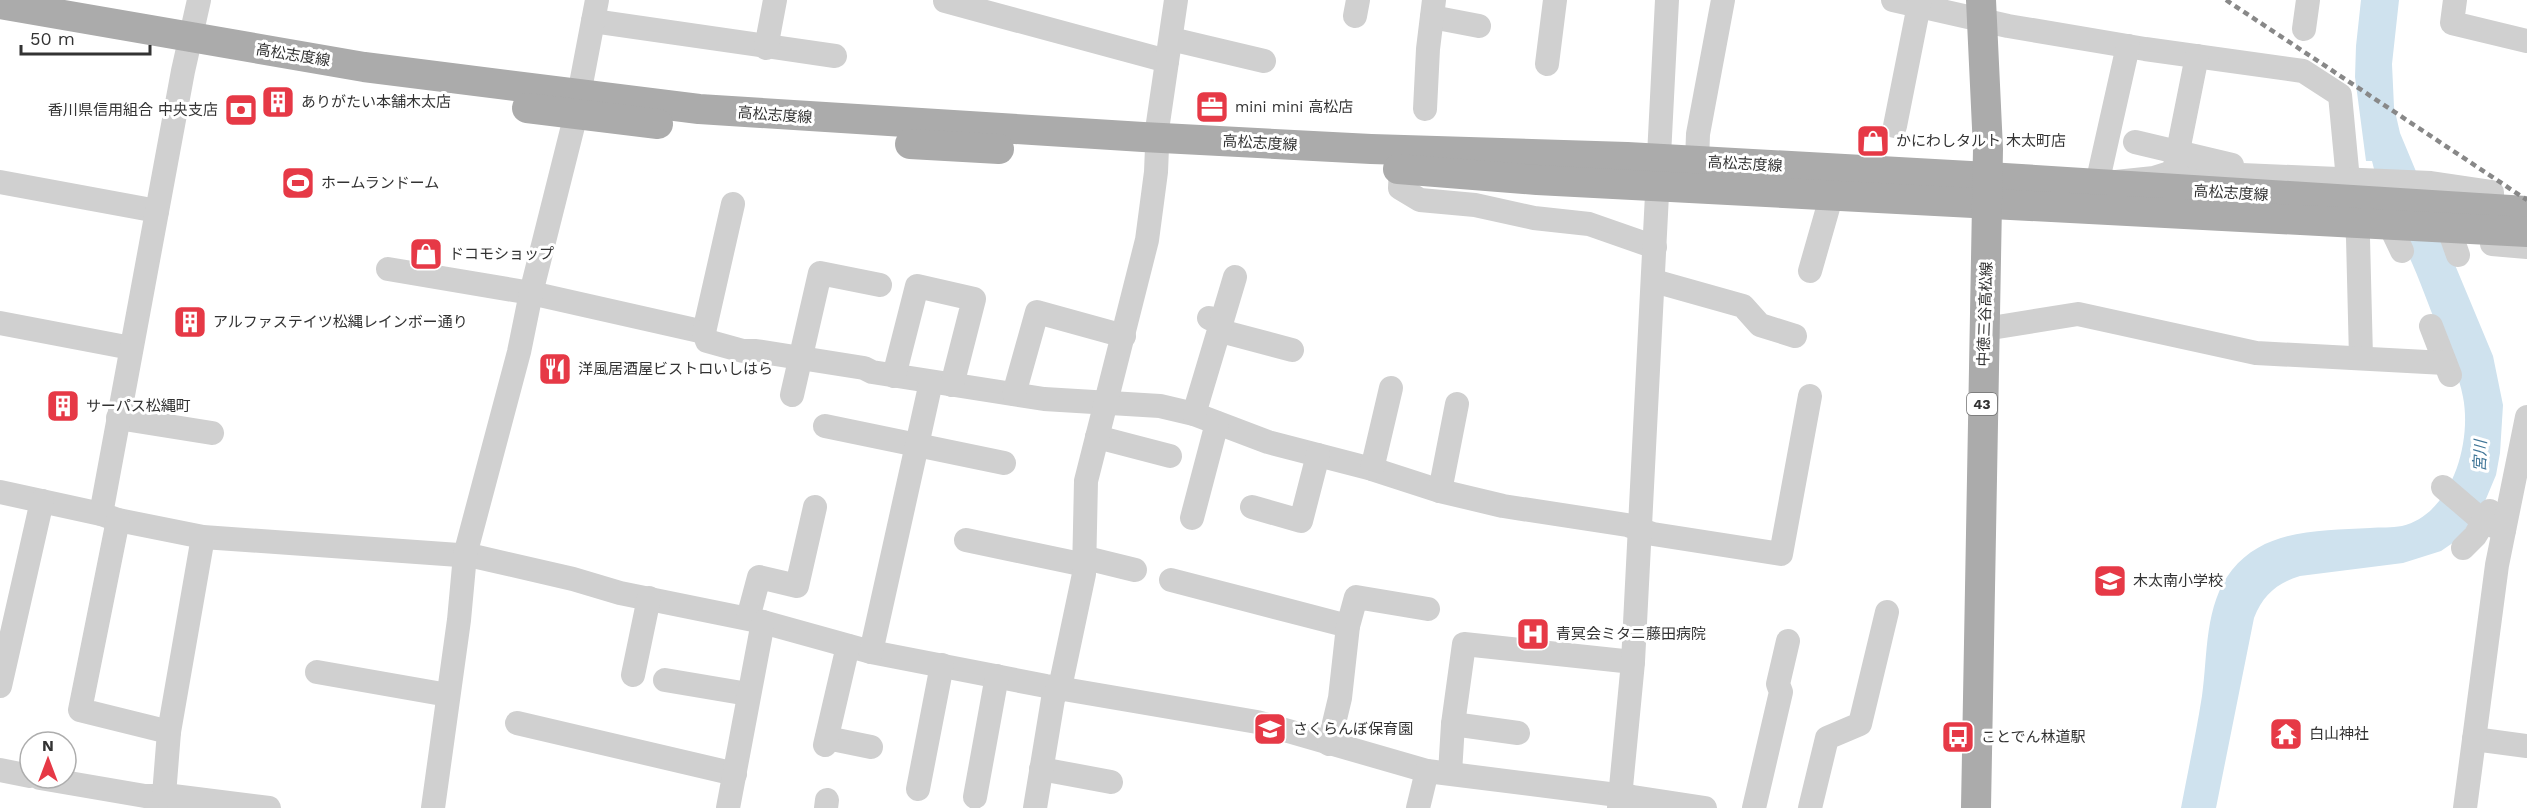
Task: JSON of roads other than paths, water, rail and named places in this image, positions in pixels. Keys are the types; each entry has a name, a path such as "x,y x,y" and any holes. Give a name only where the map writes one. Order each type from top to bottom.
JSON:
{"main road":[{"name":"高松志度線","path":"1,9 362,86 577,104 773,134 954,147 1371,149 1658,172 1828,195 1988,191 2097,184 2527,232"},
{"name":"中徳三谷高松線","path":"1976,808 1988,191 1981,10"},
{"name":"高松志度線","path":"1157,147 1537,180 1658,172 1697,162 1988,191 2115,212 2323,209 2527,211"}],"street":[{"path":"169,732 80,710 110,517 118,418 188,49 200,0"},
{"path":"766,48 775,0"},
{"path":"1035,808 1053,699 1062,678 1076,621 1086,562 1086,481 1147,240 1176,0"},
{"path":"1547,64 1554,0"},
{"path":"1620,802 1633,662 1667,0"},
{"path":"1697,162 1698,134 1723,0"},
{"path":"1893,0 1981,10 2128,46 2303,71 2340,95 2358,181 2361,358"},
{"path":"2304,29 2308,0"},
{"path":"2455,0 2452,23 2527,41"},
{"path":"945,1 1169,50 1264,61"},
{"path":"1895,126 1920,3"},
{"path":"1425,109 1433,8 1479,26"},
{"path":"433,808 459,620 465,555 519,352 577,104 595,11 766,48 836,56"},
{"path":"2128,46 2097,184 2154,177 2176,162 2197,56"},
{"path":"2135,142 2176,162 2275,177 2431,183 2492,192 2492,244"},
{"path":"1401,169 1400,188 1420,200 1474,205 1534,218 1589,224 1656,247"},
{"path":"2358,181 2399,245"},
{"path":"0,182 157,211"},
{"path":"2431,183 2456,249"},
{"path":"1810,271 1828,208 1828,195"},
{"path":"733,204 704,332 707,341 743,351 800,358 894,376 1014,394 1106,404 1160,406 1194,414 1268,442 1372,469 1440,491 1503,506 1627,525 1653,534 1781,555 1810,396"},
{"path":"2115,212 2163,226 2358,238 2399,245 2456,249 2492,244 2527,247"},
{"path":"388,269 531,293 704,332"},
{"path":"792,395 820,273 880,285"},
{"path":"1194,414 1214,322 1235,277"},
{"path":"1654,280 1743,306 1760,325 1795,336"},
{"path":"871,747 826,741 859,649 919,445 974,299 917,286 894,376"},
{"path":"1014,394 1037,312 1124,336"},
{"path":"1985,329 2078,314 2256,353 2361,358 2448,369 2431,326"},
{"path":"1214,322 1228,333 1292,350"},
{"path":"0,323 131,348"},
{"path":"1372,469 1391,388"},
{"path":"1440,491 1457,404"},
{"path":"2465,808 2497,565 2498,520 2527,417"},
{"path":"118,418 212,433"},
{"path":"1192,518 1217,423"},
{"path":"825,426 1004,463"},
{"path":"1097,437 1170,456"},
{"path":"1252,507 1301,521 1318,455"},
{"path":"2444,486 2498,520"},
{"path":"0,492 202,537 392,552 465,555 649,598 756,620 859,649 1058,688 1246,719 1426,771 1450,773 1620,802 1705,808"},
{"path":"0,686 42,501"},
{"path":"728,808 748,694 759,577 797,586 814,506"},
{"path":"2463,549 2475,536 2498,520"},
{"path":"170,800 169,732 202,537"},
{"path":"966,540 1135,570"},
{"path":"1171,580 1348,626"},
{"path":"1329,744 1340,698 1348,626 1356,597 1428,609"},
{"path":"633,675 649,598"},
{"path":"1810,808 1827,738 1860,724 1887,612"},
{"path":"1754,808 1781,692 1778,684 1788,641"},
{"path":"1450,773 1453,724 1464,644 1633,662"},
{"path":"918,789 942,665"},
{"path":"318,672 448,695"},
{"path":"975,797 997,676"},
{"path":"665,680 748,694"},
{"path":"517,723 735,774"},
{"path":"1453,724 1518,733"},
{"path":"2474,739 2527,746"},
{"path":"1041,769 1111,782"},
{"path":"0,770 18,774"},
{"path":"1418,808 1426,771"},
{"path":"72,790 93,798 145,796 270,808"}],"water":[{"name":"宮川","path":"2361,0 2399,0 2392,64 2394,107 2400,133 2493,356 2503,405 2496,475 2483,506 2457,540 2441,551 2403,563 2300,576 2284,582 2266,596 2254,618 2216,808 2181,808 2202,696 2212,614 2216,599 2232,570 2246,556 2261,546 2295,534 2398,527 2419,519 2434,507 2446,492 2461,454 2465,415 2459,381 2415,270 2387,215 2372,161 2366,161 2355,77"}],"railway":[{"path":"2226,0 2527,200"}],"place":[{"name":"ありがたい本舗木太店","path":"278,102"},
{"name":"mini mini 高松店","path":"1212,107"},
{"name":"香川県信用組合 中央支店","path":"241,110"},
{"name":"かにわしタルト 木太町店","path":"1873,141"},
{"name":"ホームランドーム","path":"298,183"},
{"name":"ドコモショップ","path":"426,254"},
{"name":"アルファステイツ松縄レインボー通り","path":"190,322"},
{"name":"洋風居酒屋ビストロいしはら","path":"555,369"},
{"name":"サーパス松縄町","path":"63,406"},
{"name":"木太南小学校","path":"2110,581"},
{"name":"青冥会ミタニ藤田病院","path":"1533,634"},
{"name":"さくらんぼ保育園","path":"1270,729"},
{"name":"白山神社","path":"2286,734"},
{"name":"ことでん林道駅","path":"1958,737"}]}
